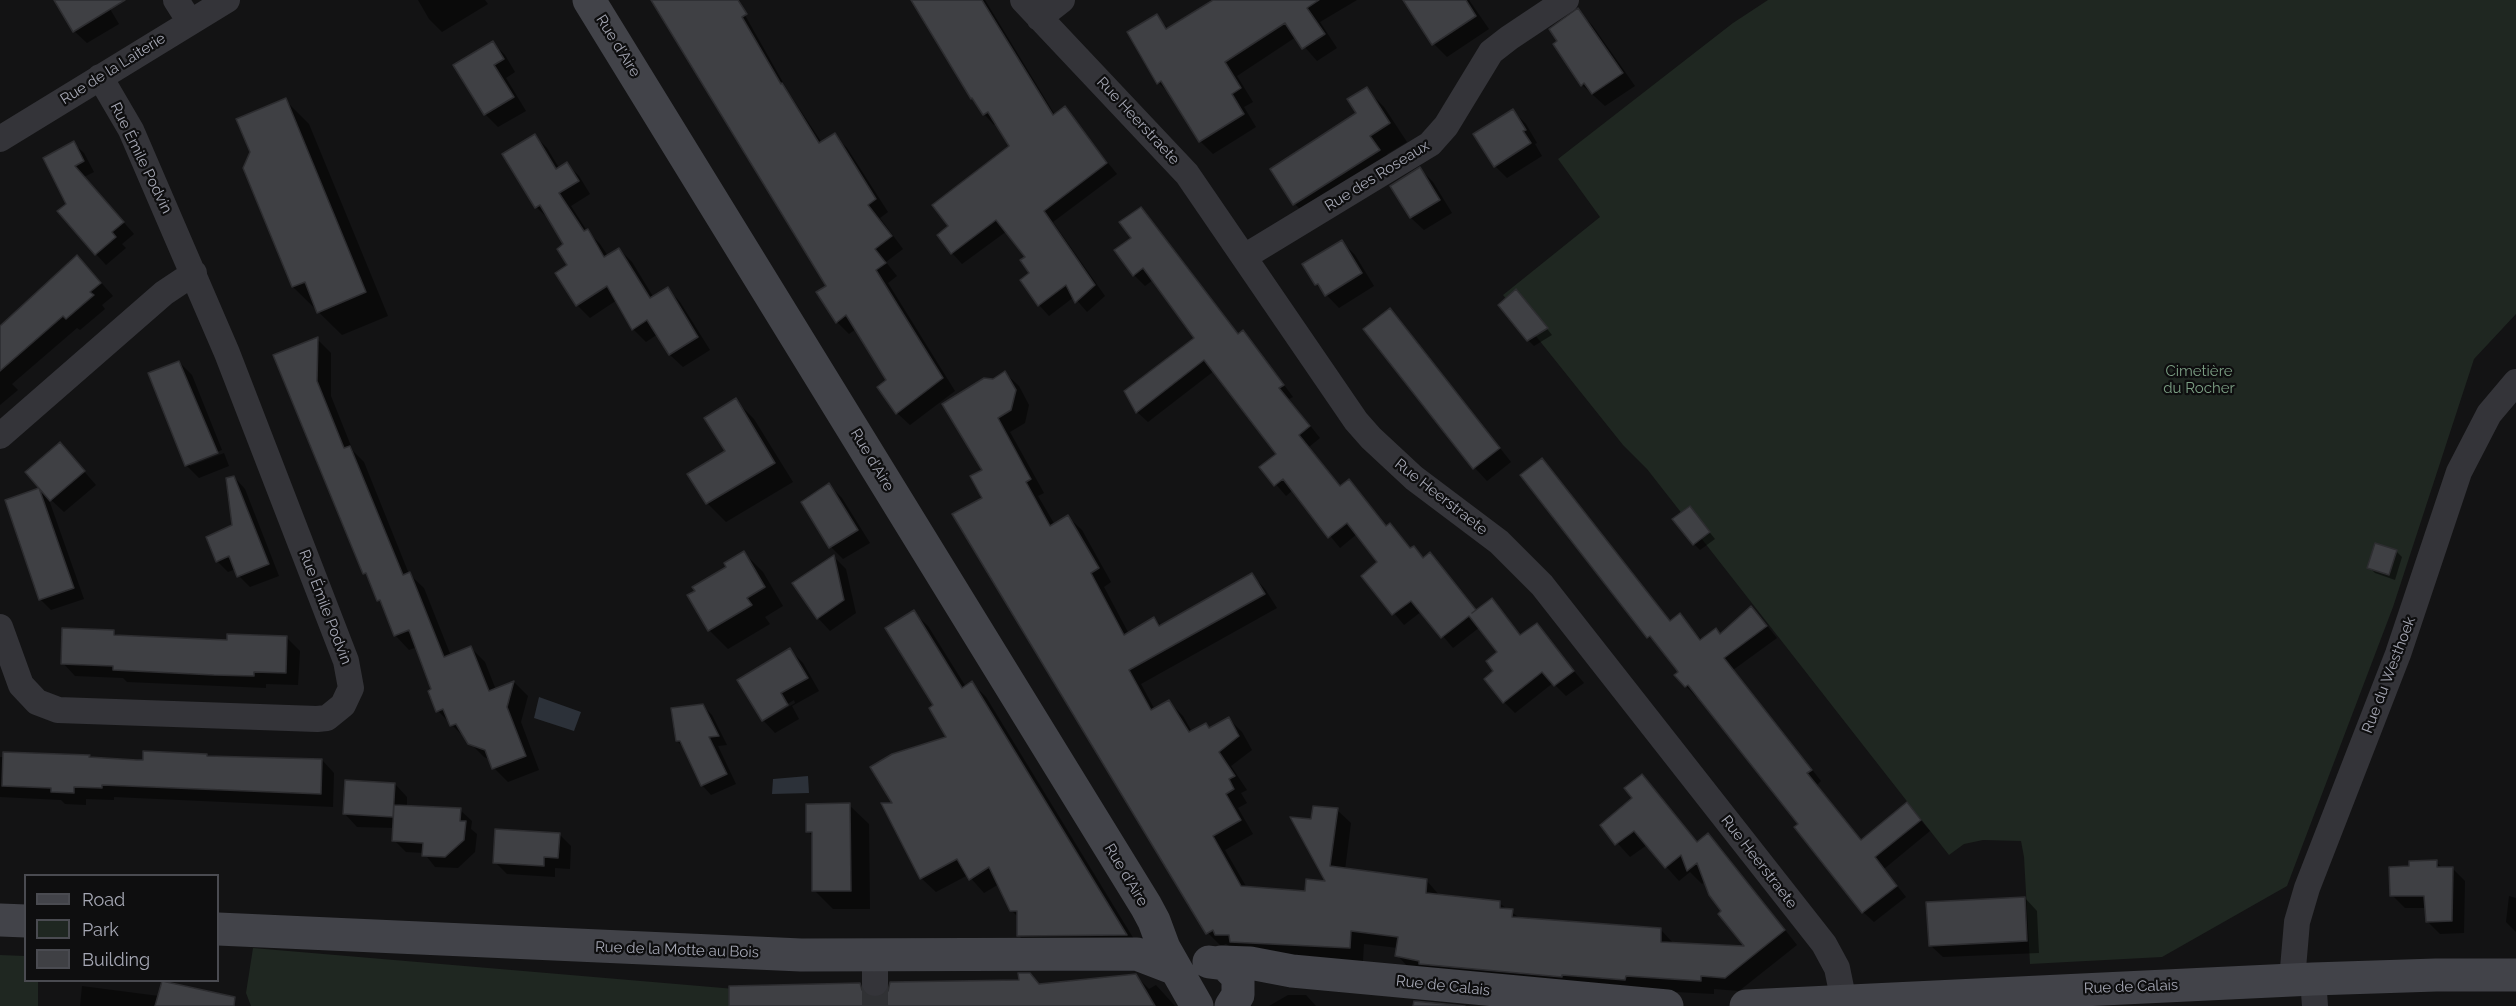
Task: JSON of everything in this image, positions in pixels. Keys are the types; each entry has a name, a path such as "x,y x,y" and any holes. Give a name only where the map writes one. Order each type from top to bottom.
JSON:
{"street":[{"path":"176,0 190,22"},
{"name":"Rue de la Laiterie","path":"0,138 227,0"},
{"name":"Rue d'Aire","path":"589,0 1179,960 1235,973 1239,981 1235,998"},
{"path":"1031,9 1062,0"},
{"name":"Rue des Roseaux","path":"1244,257 1430,144 1446,126 1491,52 1566,0"},
{"name":"Rue Heerstraete","path":"1031,9 1174,158 1198,189 1356,421 1371,438 1414,478 1499,542 1542,585 1824,944 1837,968 1844,1002"},
{"name":"Rue Émile Podvin","path":"0,627 21,685 37,702 58,710 317,719 327,718 343,705 351,687 349,670 252,414 194,273 131,130 100,77"},
{"path":"0,436 164,293 194,273"},
{"name":"Rue du Westhoek","path":"2307,988 2297,922 2307,888 2398,654 2459,472 2489,414 2516,382"},
{"path":"0,921 24,921"},
{"name":"Rue de la Motte au Bois","path":"219,929 732,953 875,969 1179,960"},
{"name":"Rue de Calais","path":"1179,960 1266,964 1292,971 1667,1006"},
{"name":"Rue de Calais","path":"1235,998 1266,976 1292,971"},
{"name":"Rue de Calais","path":"1746,1006 1844,1002 1973,1001 2307,988 2427,975 2516,975"}],"green space":[{"name":"Cimetière du Rocher","path":"1768,0 2516,0 2516,314 2474,359 2393,607 2287,886 2162,957 2030,964 2024,857 2021,841 1983,840 1964,844 1949,855 1647,469 1623,445 1503,295 1600,217 1558,159 1733,23"},
{"path":"253,948 735,989 744,1006 251,1006 246,993"},
{"path":"0,955 24,956 24,982 38,982 38,1006 0,1006"}],"shaded area":[{"path":"539,697 581,712 574,731 534,718"},
{"path":"808,776 809,793 772,794 773,779"}],"building":[{"path":"54,0 125,0 73,32"},
{"path":"651,0 738,0 747,14 742,17 819,143 835,133 876,199 868,205 892,236 875,249 886,263 876,270 943,378 896,414 877,387 886,380 846,315 836,323 816,292 826,286"},
{"path":"911,0 982,0 1053,115 1065,106 1107,163 1044,211 1095,285 1075,303 1066,285 1038,306 1020,280 1029,273 1020,260 1025,257 996,220 951,254 937,235 948,226 932,205 1009,146 988,112 983,115 971,99"},
{"path":"1213,0 1319,0 1307,8 1325,34 1302,49 1285,23 1225,62 1241,88 1232,94 1244,114 1199,142 1161,81 1157,84 1127,32 1157,14 1166,29"},
{"path":"1403,0 1466,0 1476,16 1432,45"},
{"path":"1578,8 1623,73 1592,94 1584,83 1581,86 1553,44 1557,41 1549,29"},
{"path":"493,41 504,59 494,65 514,97 484,115 453,65"},
{"path":"1367,87 1390,123 1370,136 1380,150 1293,205 1270,169 1356,113 1347,99"},
{"path":"286,98 366,292 317,313 305,282 292,287 243,168 250,152 236,119"},
{"path":"1513,109 1531,143 1494,167 1473,134"},
{"path":"535,134 556,169 567,162 579,181 559,193 584,231 588,229 604,257 619,248 650,298 668,287 698,337 669,355 647,320 632,330 607,286 576,306 555,273 567,265 557,249 563,244 540,205 535,208 502,154"},
{"path":"74,141 84,161 75,166 124,222 112,232 116,237 95,255 57,211 66,204 43,158"},
{"path":"1420,167 1440,200 1410,218 1390,186"},
{"path":"1141,207 1238,334 1243,330 1284,385 1279,388 1310,426 1299,435 1340,486 1349,479 1386,526 1390,523 1410,548 1414,546 1423,558 1430,552 1476,610 1492,598 1520,635 1537,623 1574,671 1554,686 1542,672 1503,703 1484,679 1493,671 1486,661 1497,652 1469,616 1441,638 1411,601 1392,615 1361,576 1377,562 1347,523 1328,538 1283,479 1274,486 1259,467 1276,454 1204,360 1136,413 1124,391 1194,338 1143,268 1133,276 1114,250 1131,238 1119,222"},
{"path":"1342,240 1362,273 1325,296 1302,264"},
{"path":"77,255 101,283 90,292 94,295 66,319 63,316 0,371 0,326"},
{"path":"1516,289 1548,328 1527,341 1498,305"},
{"path":"1390,308 1500,448 1473,469 1363,329"},
{"path":"318,337 317,381 344,448 350,446 403,575 410,572 444,657 471,646 489,691 514,681 507,707 526,756 492,769 485,750 468,744 456,724 450,726 443,709 436,712 428,691 431,689 409,630 394,636 380,600 377,601 366,573 363,574 273,355"},
{"path":"179,361 218,453 185,466 148,373"},
{"path":"1005,371 1016,390 1011,410 998,418 1031,479 1026,482 1050,526 1068,515 1099,568 1091,573 1124,635 1154,617 1159,626 1252,573 1265,594 1129,670 1151,710 1169,700 1189,732 1206,723 1209,728 1229,717 1239,736 1219,752 1235,776 1229,779 1234,789 1226,794 1241,820 1213,836 1241,886 1305,891 1306,879 1325,881 1290,817 1311,819 1313,806 1338,808 1330,866 1427,879 1426,893 1500,901 1500,908 1513,909 1512,917 1661,928 1661,942 1744,946 1718,914 1721,911 1709,895 1697,863 1687,871 1681,855 1665,868 1634,831 1615,845 1600,825 1632,798 1624,788 1642,774 1697,842 1708,833 1785,930 1725,978 1701,976 1701,981 1626,976 1625,980 1562,975 1562,977 1419,964 1419,961 1395,956 1398,937 1351,931 1350,948 1230,942 1229,935 1215,935 1213,930 1206,934 952,514 982,498 970,476 982,470 942,404 984,378 993,379"},
{"path":"736,398 775,463 706,504 687,474 725,451 704,418"},
{"path":"60,442 85,471 50,501 25,472"},
{"path":"1542,458 1670,621 1680,613 1700,640 1716,628 1720,634 1751,606 1767,626 1724,658 1812,770 1807,773 1861,840 1907,802 1921,820 1875,857 1897,886 1862,913 1794,827 1798,824 1688,685 1685,687 1674,675 1678,672 1676,669 1650,636 1647,638 1520,475"},
{"path":"234,476 269,564 237,577 229,556 216,562 206,537 232,525 226,478"},
{"path":"829,483 858,530 829,548 801,502"},
{"path":"39,488 74,588 39,600 5,500"},
{"path":"1690,506 1710,532 1693,545 1672,519"},
{"path":"2375,543 2397,550 2389,575 2367,568"},
{"path":"744,551 765,587 747,598 752,605 708,631 687,595 695,591 692,587 726,567 724,563"},
{"path":"834,555 844,600 817,619 792,583"},
{"path":"914,610 962,688 972,681 1127,935 1017,936 1017,911 1010,911 989,867 969,880 957,859 920,879 881,803 892,803 870,767 892,754 946,737 929,708 933,705 885,628"},
{"path":"62,628 114,630 114,635 227,640 227,634 287,636 286,673 254,672 254,676 214,675 113,670 113,666 61,664"},
{"path":"790,648 808,678 781,693 788,705 762,721 737,680"},
{"path":"703,704 719,736 709,737 727,774 701,786 680,741 676,741 671,708"},
{"path":"143,751 207,754 207,756 322,759 321,794 102,785 102,788 74,787 74,793 51,792 51,788 2,786 3,752 90,755 89,757 143,760"},
{"path":"345,780 395,783 393,817 343,814"},
{"path":"850,803 851,891 812,891 812,832 806,832 806,804"},
{"path":"394,805 461,808 460,821 466,821 464,840 445,857 422,856 423,843 392,841"},
{"path":"495,829 560,833 558,858 544,857 544,866 493,863"},
{"path":"2437,860 2437,867 2453,867 2452,921 2426,922 2424,896 2390,896 2389,867 2409,866 2409,861"},
{"path":"2025,897 2027,941 1929,946 1926,902"},
{"path":"1018,973 1030,973 1039,984 1136,974 1155,1006 729,1006 729,986 860,983 867,996 876,998 888,991 890,982 1019,980"},
{"path":"162,982 235,997 234,1006 155,1006"},
{"path":"1414,1001 1465,1006 1413,1006"}],"tunnel":[{"path":"875,983 875,1006"}]}
